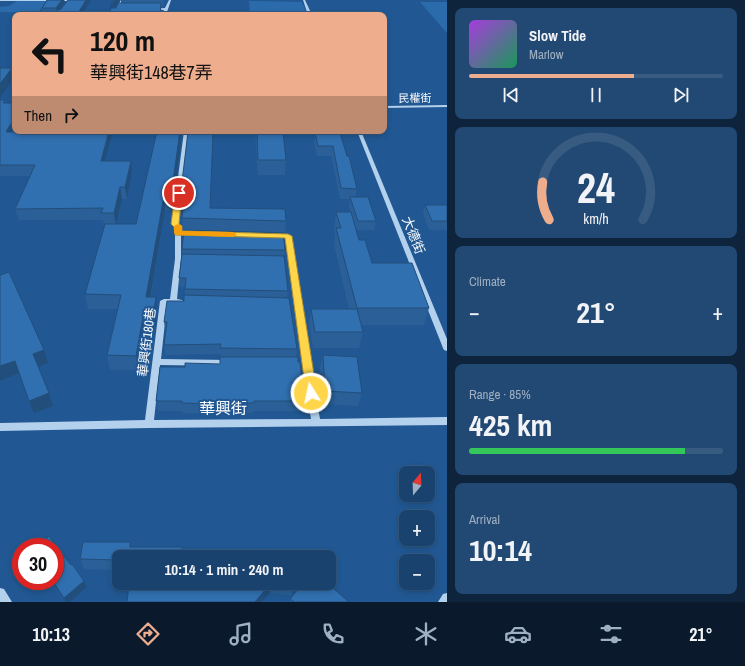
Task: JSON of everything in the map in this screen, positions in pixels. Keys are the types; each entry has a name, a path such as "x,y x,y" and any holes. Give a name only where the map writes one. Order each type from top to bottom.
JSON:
{"street":[{"path":"0,0 71,0"},
{"path":"66,5 71,0"},
{"path":"115,12 122,0"},
{"path":"165,12 170,0"},
{"path":"304,0 309,12"},
{"path":"117,8 124,9"},
{"path":"145,9 166,9"},
{"name":"民權街","path":"387,107 447,106"},
{"name":"華興街180巷","path":"149,424 164,301 173,302 178,259 178,226 175,224 186,134"},
{"name":"大德街","path":"360,134 447,348"},
{"path":"178,233 202,234"},
{"path":"265,236 288,236 288,261 302,363 316,423"},
{"path":"178,259 185,259"},
{"path":"173,302 189,302"},
{"path":"156,362 235,363"},
{"name":"華興街","path":"0,427 447,421"},
{"path":"0,593 6,602"},
{"path":"444,602 447,598"}],"shaded area":[{"path":"17,1 46,1 39,12 0,12 0,7 9,6"},
{"path":"249,1 302,2 306,12 250,12"},
{"path":"420,2 447,2 447,33"}],"building":[{"path":"47,0 62,0 56,8 42,8"},
{"path":"68,0 86,0 79,12 56,12 61,9"},
{"path":"118,3 161,3 160,12 110,12 111,8 116,8"},
{"path":"0,68 12,68 0,84"},
{"path":"0,100 5,100 3,103 12,103 12,122 6,132 12,132 12,134 108,134 101,161 131,161 125,187 120,187 114,213 101,213 103,208 15,209 35,165 0,165"},
{"path":"156,134 180,134 171,196 164,196 146,297 156,297 153,317 143,317 136,356 107,355 121,295 85,294 105,224 136,224"},
{"path":"188,134 213,134 210,208 285,209 286,221 182,218 184,198 180,198"},
{"path":"257,134 283,134 286,160 258,160"},
{"path":"315,134 340,134 347,156 349,156 357,189 341,188 333,146 318,146"},
{"path":"350,197 368,197 376,221 358,221"},
{"path":"425,205 447,205 447,221 432,221"},
{"path":"336,212 351,212 359,240 365,240 372,263 412,263 429,308 357,308 336,228 341,228"},
{"path":"184,230 283,233 285,250 182,249"},
{"path":"182,254 284,256 288,291 185,289 186,278 179,278"},
{"path":"9,272 44,350 33,354 49,393 29,401 15,361 0,366 0,275"},
{"path":"184,295 289,298 297,349 220,348 221,344 164,345 167,322 164,322 167,301 184,301"},
{"path":"311,309 357,309 363,332 315,332"},
{"path":"323,355 357,357 362,393 325,391"},
{"path":"220,357 298,357 298,362 300,362 304,401 254,401 254,403 216,404 182,403 182,401 156,401 160,367 185,367 185,363 220,364"},
{"path":"83,542 130,542 130,547 182,547 182,550 112,550 112,560 80,559"},
{"path":"64,556 84,581 64,598 59,590 64,590"},
{"path":"128,590 265,590 255,602 127,602"},
{"path":"297,590 335,590 349,602 294,602 290,599"}],"slow traffic":[{"path":"178,226 178,233 233,235"}],"route":[{"path":"179,193 175,224 178,226 178,233 288,236 311,393"}]}
